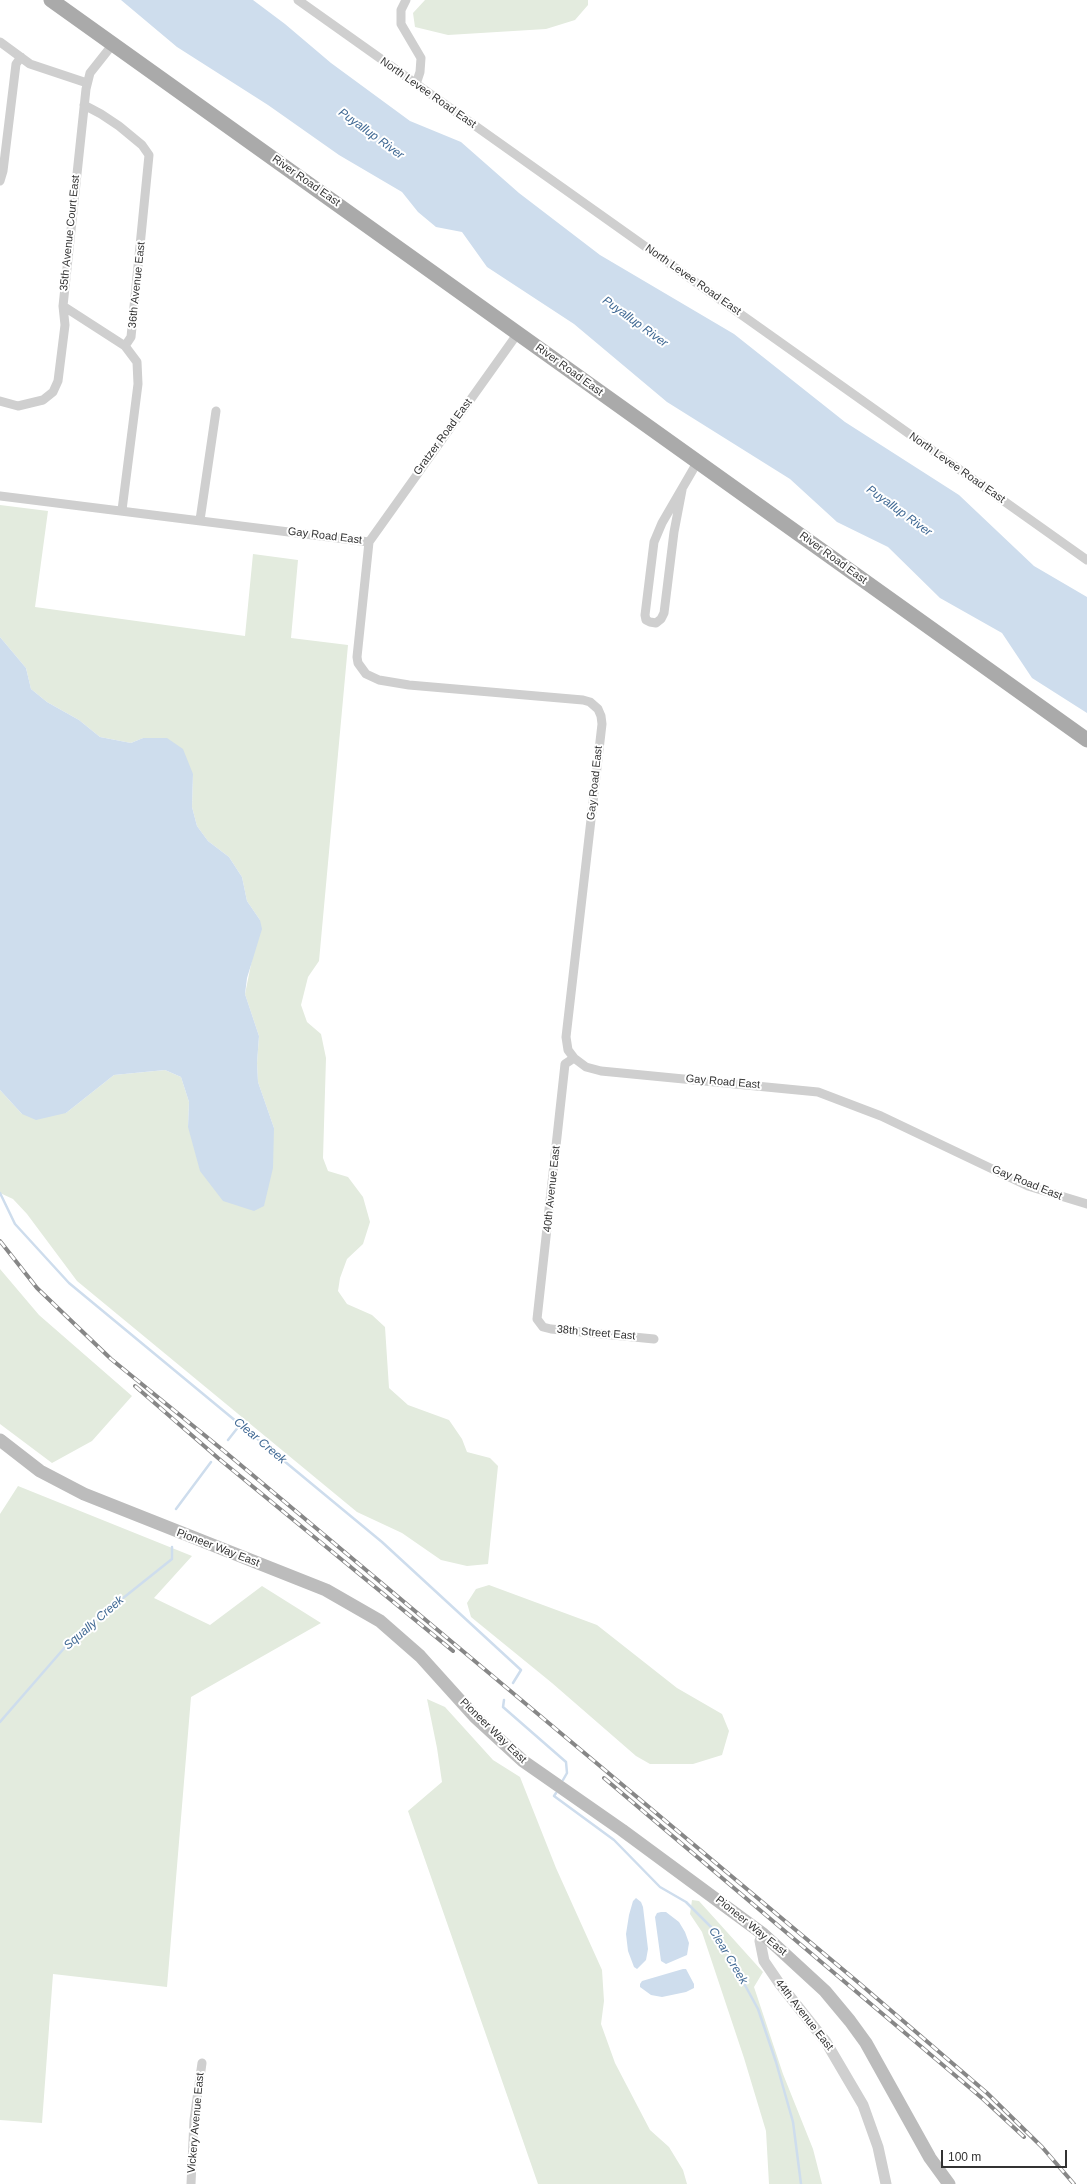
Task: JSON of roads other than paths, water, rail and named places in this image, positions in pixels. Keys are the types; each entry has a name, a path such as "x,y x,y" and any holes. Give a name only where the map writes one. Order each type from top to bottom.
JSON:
{"main road":[{"name":"River Road East","path":"51,0 1087,740"},
{"name":"Pioneer Way East","path":"0,1440 40,1471 84,1494 326,1590 362,1609 399,1636 420,1656 475,1717 523,1762 628,1834 763,1934 825,1991 850,2021 878,2063 930,2158 949,2184"}],"street":[{"name":"North Levee Road East","path":"298,0 1087,560"},
{"path":"406,0 401,10 401,24 420,58 420,72 416,84"},
{"path":"0,42 30,64 87,83"},
{"name":"35th Avenue Court East","path":"0,401 18,406 43,400 56,387 66,325 63,306 87,83 90,73 113,44"},
{"path":"0,181 3,171 16,64 21,57"},
{"name":"36th Avenue East","path":"84,105 119,126 147,150 149,155 150,166 133,322 131,337 125,346"},
{"path":"63,306 125,346 138,362 138,376 122,510"},
{"name":"Gratzer Road East","path":"369,542 518,333"},
{"path":"200,520 216,411"},
{"path":"682,490 674,532 664,613 662,619 656,623 650,622 646,620 644,615 654,542 668,513 698,461"},
{"name":"Gay Road East","path":"0,496 369,542 357,657 358,663 366,674 379,680 409,685 583,700 590,702 598,709 601,716 601,730 566,1037 568,1050 574,1058 586,1067 602,1071 818,1092 880,1116 1028,1186 1087,1204"},
{"name":"40th Avenue East","path":"539,1324 537,1319 566,1064 574,1058"},
{"name":"38th Street East","path":"539,1324 543,1327 551,1329 654,1339"},
{"name":"44th Avenue East","path":"763,1934 760,1941 764,1961 826,2042 863,2106 878,2147 886,2184"},
{"name":"Vickery Avenue East","path":"190,2184 194,2120 202,2063"}],"water":[{"name":"Puyallup River","path":"121,0 253,0 285,24 331,63 410,121 461,142 519,193 600,255 734,334 845,422 959,495 1034,566 1087,597 1087,713 1032,678 1002,633 940,598 888,547 837,522 790,479 667,402 574,324 487,267 462,232 436,227 418,212 402,192 339,155 268,105 177,47"},
{"path":"0,637 26,668 31,689 47,702 79,720 100,737 131,743 143,738 167,738 183,749 193,774 192,807 197,826 208,841 229,857 242,877 247,901 260,920 262,929 247,978 245,994 259,1036 257,1063 258,1082 274,1128 273,1168 264,1206 254,1211 223,1201 200,1171 188,1127 189,1102 181,1077 165,1070 114,1075 66,1113 36,1120 22,1114 0,1090"},
{"path":"636,1898 641,1902 643,1907 648,1949 646,1960 637,1969 634,1967 628,1951 626,1934 629,1915 633,1901"},
{"path":"666,1912 679,1922 689,1943 687,1955 666,1964 661,1961 655,1917 657,1913"},
{"path":"686,1969 694,1984 694,1988 686,1992 662,1997 651,1995 640,1987 642,1981"}],"waterway":[{"name":"Clear Creek","path":"0,1193 15,1224 69,1283 382,1542 521,1670 513,1683"},
{"name":"Squally Creek","path":"228,1440 239,1426"},
{"name":"Squally Creek","path":"176,1509 211,1462"},
{"name":"Squally Creek","path":"0,1722 73,1638 172,1559 172,1547"},
{"name":"Clear Creek","path":"504,1700 503,1707 566,1762 567,1773 563,1780"},
{"name":"Clear Creek","path":"556,1793 554,1796 614,1840 660,1887 686,1902 716,1932 758,2009 776,2062 793,2122 801,2184"}],"railway":[{"path":"0,1241 37,1288 111,1359 224,1451 859,1983 987,2093 1042,2147 1074,2184"},
{"path":"135,1386 218,1458 453,1651"},
{"path":"604,1778 983,2099 1024,2137"}]}
